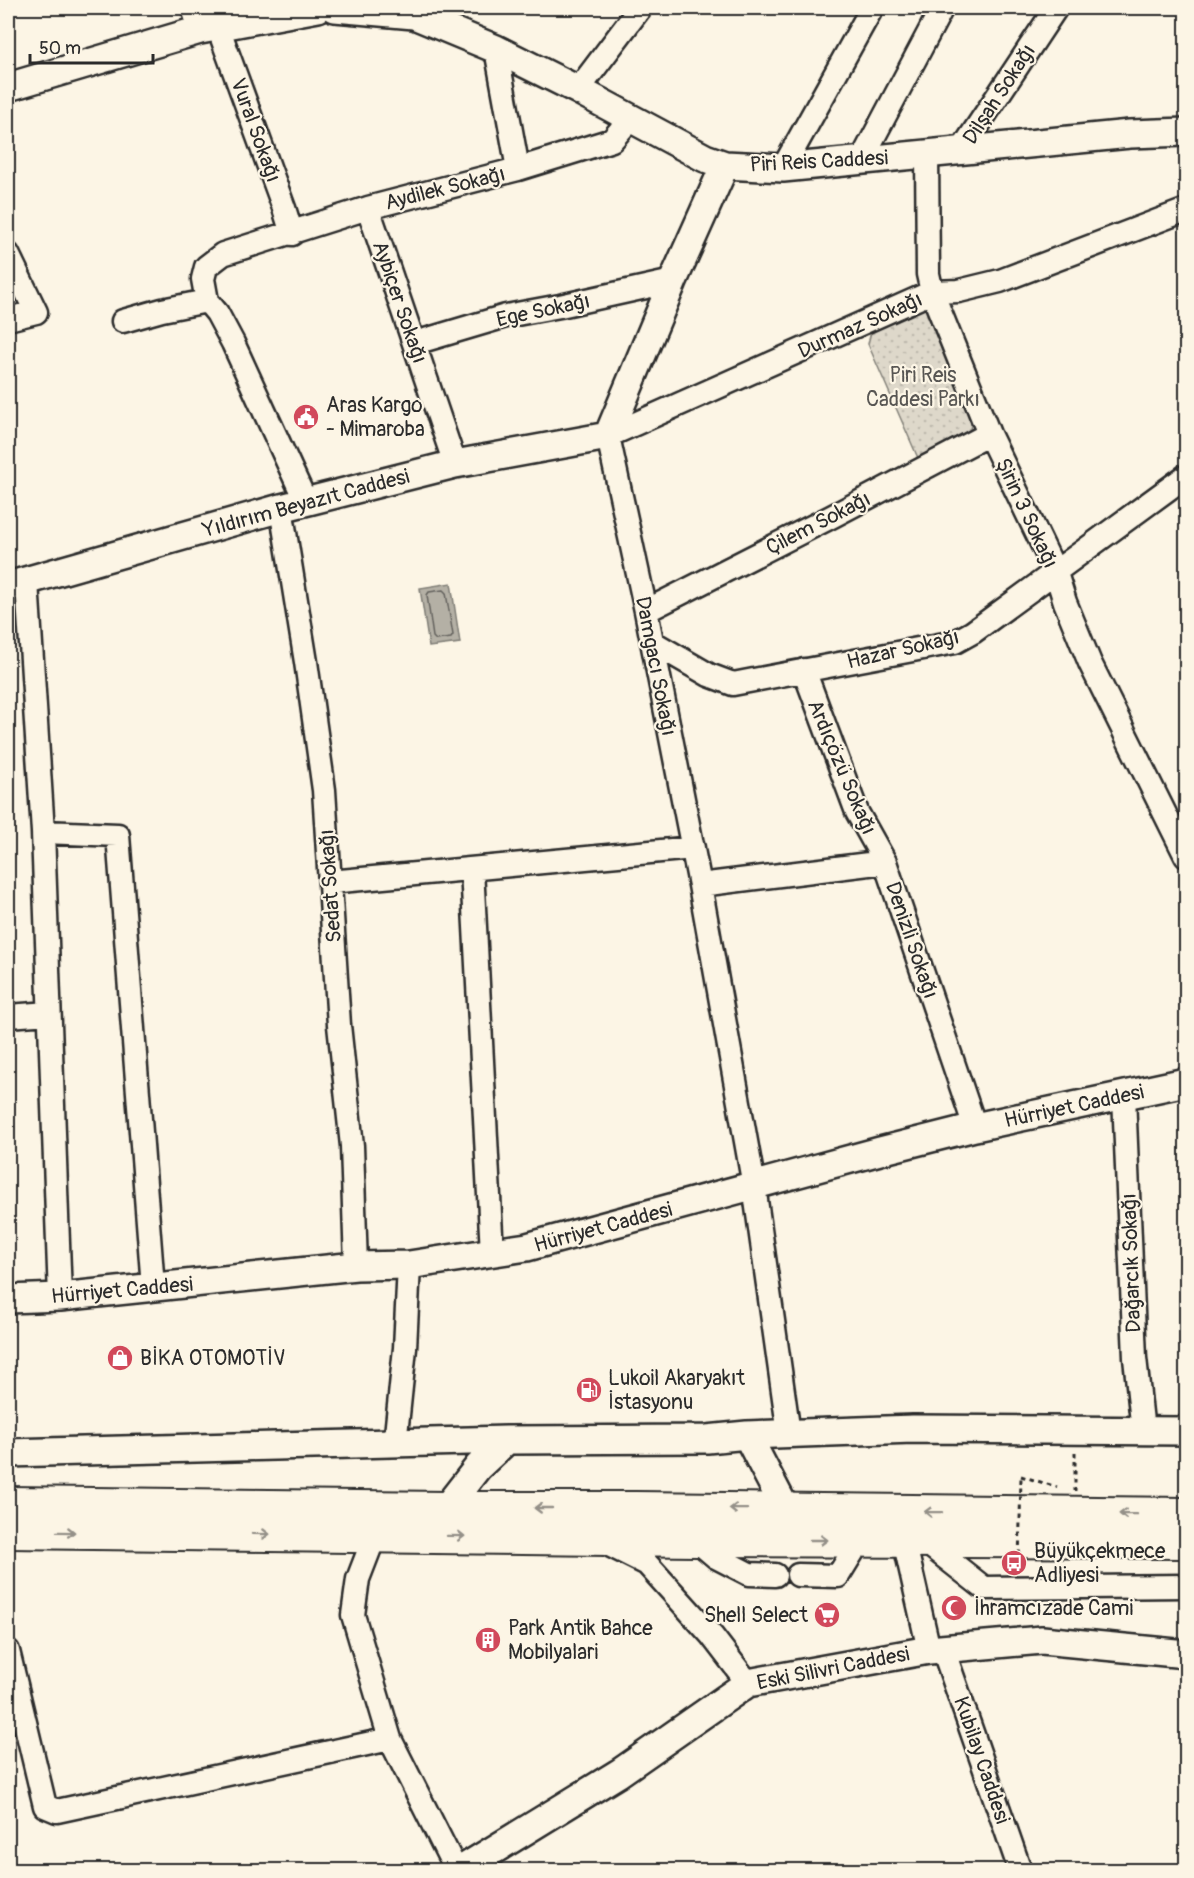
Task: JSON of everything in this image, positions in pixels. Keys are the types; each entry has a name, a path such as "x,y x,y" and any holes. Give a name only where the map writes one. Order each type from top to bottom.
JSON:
{"highway":[{"path":"8,1503 1186,1514"},
{"path":"8,1532 696,1540 1186,1542"}],"main road":[{"path":"8,87 204,22 318,8"},
{"name":"Piri Reis Caddesi","path":"336,8 415,11 578,90 705,158 725,165 783,168 1130,134 1186,132"},
{"path":"609,436 673,281 725,165"},
{"name":"Yıldırım Beyazıt Caddesi","path":"17,584 294,505 455,464 609,436"},
{"name":"Hürriyet Caddesi","path":"8,1299 60,1297 356,1266 409,1265 527,1247 975,1127 1186,1082"},
{"path":"8,1453 507,1440 707,1439 747,1435 913,1429 1186,1431"},
{"path":"747,1435 786,1510"},
{"path":"446,1508 478,1467 507,1440"},
{"name":"Eski Silivri Caddesi","path":"461,1870 619,1773 748,1683 936,1649 1042,1640 1186,1654"}],"street":[{"path":"578,90 640,8"},
{"path":"783,168 872,8"},
{"path":"862,159 942,8"},
{"name":"Dilşah Sokağı","path":"961,151 1056,8"},
{"name":"Vural Sokağı","path":"204,22 284,208 292,234"},
{"name":"Aydilek Sokağı","path":"207,301 203,279 206,267 223,254 292,234 368,208 518,169 496,50"},
{"path":"518,169 612,140 631,118"},
{"name":"Şirin 3 Sokağı","path":"927,154 928,274 932,292 989,434 1056,573 1065,602 1090,663 1186,856"},
{"name":"Aybiçer Sokağı","path":"368,208 455,464"},
{"name":"Durmaz Sokağı","path":"609,436 932,292 959,291 1000,281 1186,210"},
{"path":"8,254 36,312 8,319"},
{"name":"Ege Sokağı","path":"415,343 506,316 673,281"},
{"path":"123,321 207,301"},
{"name":"Sedat Sokağı","path":"207,301 217,313 233,343 294,505 306,662 324,790 339,1025 352,1146 356,1266"},
{"name":"Çilem Sokağı","path":"646,611 831,518 989,434"},
{"name":"Damgacı Sokağı","path":"609,436 700,885 754,1186 789,1434"},
{"name":"Hazar Sokağı","path":"652,642 709,675 733,684 955,642 973,632 1184,485"},
{"path":"17,584 43,832 60,1297"},
{"name":"Ardıçözü Sokağı","path":"804,670 857,812 885,862"},
{"path":"43,832 118,835 153,1287"},
{"path":"330,882 693,848"},
{"name":"Denizli Sokağı","path":"700,885 885,862 975,1127"},
{"path":"472,868 492,1253"},
{"path":"8,1016 49,1012"},
{"name":"Dağarcık Sokağı","path":"1124,1096 1135,1358 1143,1431"},
{"path":"395,1444 405,1348 409,1265"},
{"path":"375,1535 358,1579 353,1615 390,1738 456,1870"},
{"path":"596,1538 647,1564 712,1636 748,1683"},
{"path":"696,1540 716,1557 749,1574 775,1575"},
{"path":"798,1575 838,1576 860,1540"},
{"path":"913,1540 984,1587 1186,1586"},
{"name":"Kubilay Caddesi","path":"913,1540 936,1649 1020,1870"},
{"path":"8,1651 45,1806 57,1811 390,1738"}],"path":[{"path":"1019,1564 1021,1476 1076,1493 1074,1430"}],"green space":[{"name":"Piri Reis Caddesi Parkı","path":"926,308 972,417 970,430 918,458 868,344 871,332 875,329"}],"water":[{"path":"451,583 460,643 429,647 420,588"}],"place":[{"name":"Aras Kargo - Mimaroba","path":"306,417"},
{"name":"BİKA OTOMOTİV","path":"120,1358"},
{"name":"Lukoil Akaryakıt İstasyonu","path":"589,1390"},
{"name":"Büyükçekmece Adliyesi","path":"1014,1563"},
{"name":"İhramcızade Cami","path":"954,1608"},
{"name":"Shell Select","path":"827,1615"},
{"name":"Park Antik Bahce Mobilyalari","path":"488,1640"}]}
